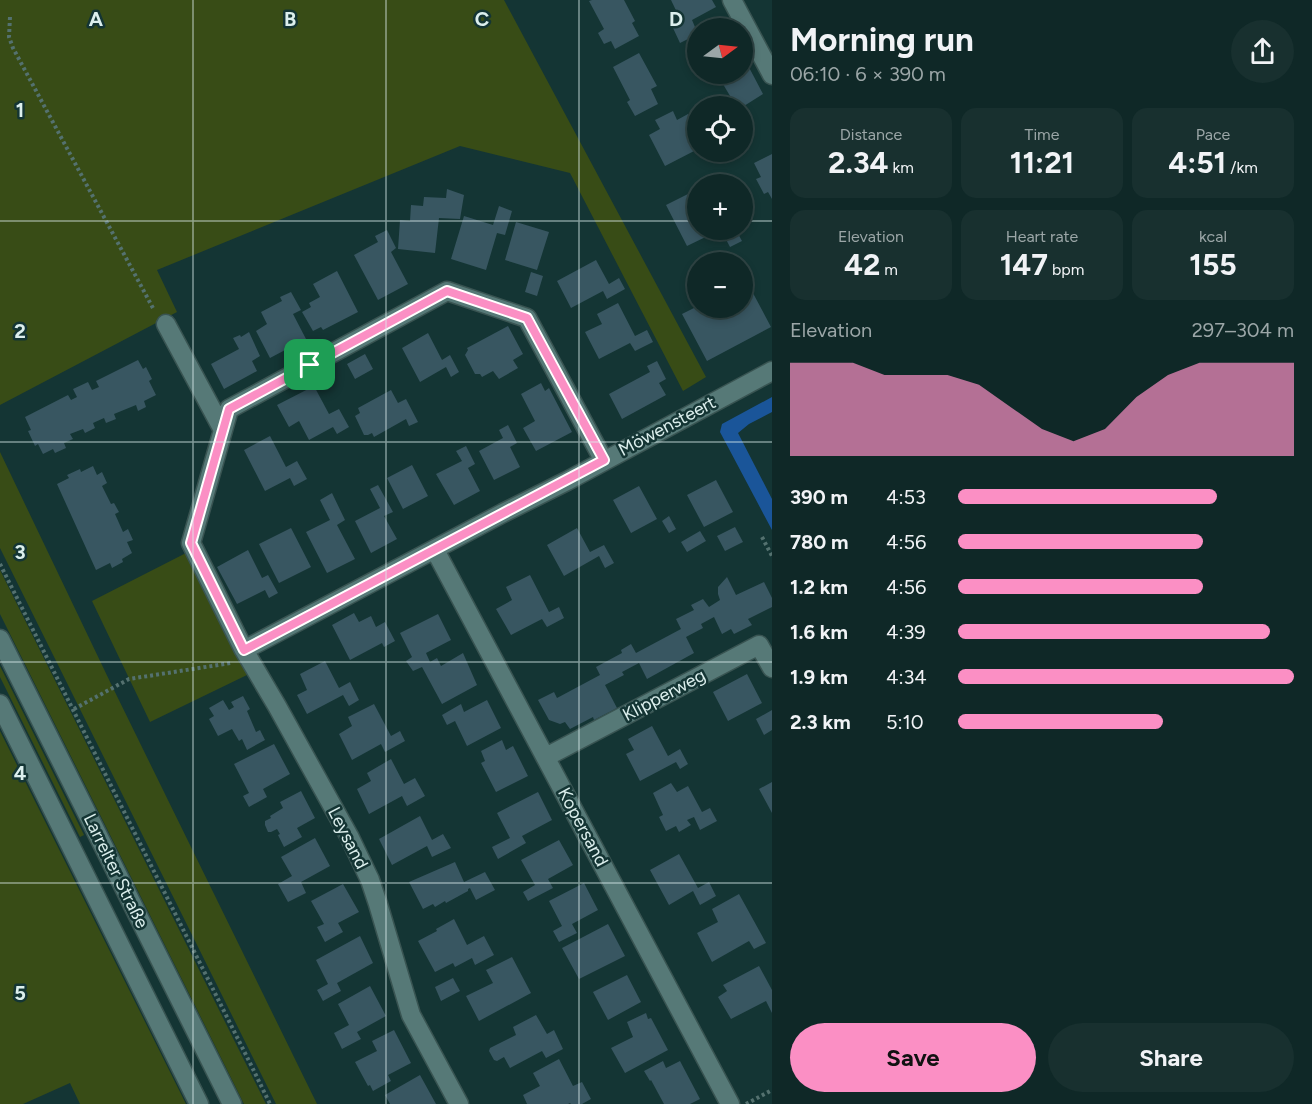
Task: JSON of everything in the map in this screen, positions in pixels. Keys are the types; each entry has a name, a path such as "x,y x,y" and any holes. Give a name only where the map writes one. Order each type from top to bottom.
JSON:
{"street":[{"path":"732,0 772,75"},
{"name":"Leysand","path":"459,1104 411,1015 370,880 247,654 191,543 229,409 447,291 527,318 604,460"},
{"path":"166,324 223,430"},
{"name":"Möwensteert","path":"247,654 435,550 772,371"},
{"name":"Kopersand","path":"435,550 730,1104"},
{"name":"Larrelter Straße","path":"0,639 232,1104"},
{"name":"Klipperweg","path":"546,757 759,645 772,668"},
{"name":"Larrelter Straße","path":"0,704 199,1104"}],"path":[{"path":"10,17 9,37 13,48 156,315 166,324"},
{"path":"762,537 772,556"},
{"path":"0,564 270,1104"},
{"path":"74,709 129,679 240,662 247,654"},
{"path":"746,1104 772,1090"}],"green space":[{"path":"0,0 504,0 706,377 683,391 570,173 460,146 157,270 177,312 0,405"},
{"path":"0,452 317,1104 276,1104 0,548"},
{"path":"188,552 247,675 150,722 92,601"},
{"path":"0,570 266,1104 244,1104 0,614"},
{"path":"0,666 84,835 80,837 0,677"},
{"path":"0,731 186,1104 80,1104 70,1083 23,1104 0,1104"}],"water":[{"path":"772,397 772,412 749,424 738,433 772,499 772,530 720,432 722,424"}],"building":[{"path":"624,0 635,21 632,23 639,36 615,49 611,41 604,44 598,33 604,29 589,1"},
{"path":"671,0 712,0 716,7 696,18 687,18 687,40 680,43 673,28 682,23"},
{"path":"639,53 657,86 651,89 658,104 635,116 627,102 630,100 613,67"},
{"path":"753,75 763,94 753,100 753,96 730,96 723,84 753,84"},
{"path":"673,111 677,120 687,115 687,155 665,166 649,135 660,129 655,120"},
{"path":"772,154 772,199 768,192 764,194 756,179 761,177 754,163"},
{"path":"447,189 464,195 460,219 439,218 435,253 398,249 400,220 410,221 411,205 423,206 424,197 446,198"},
{"path":"687,194 687,240 699,240 687,246 666,205"},
{"path":"499,206 512,211 505,235 497,233 486,270 451,259 464,216 493,225"},
{"path":"516,222 549,232 537,270 505,260"},
{"path":"387,230 396,248 391,252 408,284 378,300 354,255 378,242 375,236"},
{"path":"726,240 741,240 742,241 730,247"},
{"path":"596,260 609,284 619,278 625,289 607,299 603,291 571,308 557,281"},
{"path":"337,271 358,312 323,330 321,327 313,331 302,312 311,307 309,303 320,297 313,284"},
{"path":"531,272 543,276 537,296 525,292"},
{"path":"291,292 301,310 293,314 306,339 270,358 256,331 267,324 261,312 282,301 280,297"},
{"path":"753,293 771,327 707,361 682,314 687,312 687,318 753,318"},
{"path":"618,303 635,336 647,330 653,342 635,351 630,343 599,359 585,332 602,324 597,314"},
{"path":"508,326 523,354 513,360 518,368 499,379 493,371 482,377 480,374 475,374 465,355 467,348"},
{"path":"249,332 260,356 252,361 257,371 224,389 211,364 239,349 233,338 240,335 241,337"},
{"path":"428,333 442,360 450,355 459,372 451,377 446,367 420,382 402,348"},
{"path":"365,354 373,369 355,379 347,364"},
{"path":"138,360 143,369 146,367 152,379 149,381 156,395 144,401 146,407 138,411 136,405 114,414 116,419 106,423 104,418 93,423 95,428 85,433 83,429 70,434 73,439 64,443 66,448 55,453 53,449 43,454 38,444 35,446 25,417 68,395 71,400 77,397 73,389 88,382 92,390 99,387 96,381"},
{"path":"657,361 666,379 659,383 666,395 622,419 609,394 650,372 647,366"},
{"path":"541,383 545,391 549,388 572,432 536,451 523,428 535,421 521,394"},
{"path":"314,386 329,414 339,409 349,427 337,434 333,427 309,440 299,421 289,427 277,405"},
{"path":"391,390 398,403 406,399 418,422 409,426 406,419 374,437 372,433 364,435 355,416 360,413 358,408"},
{"path":"508,425 517,443 510,447 520,467 494,480 479,451 503,438 499,430"},
{"path":"270,436 286,467 297,461 307,479 294,486 290,478 265,491 244,450"},
{"path":"466,446 475,464 468,468 480,491 454,505 436,474 462,461 456,451"},
{"path":"412,465 428,496 403,509 387,478"},
{"path":"93,466 97,475 102,472 107,483 102,486 111,504 114,503 119,512 115,514 123,532 128,529 133,540 127,542 132,553 122,559 123,562 112,568 110,563 96,570 57,484 69,478 67,475"},
{"path":"716,480 733,512 704,527 687,495"},
{"path":"378,485 393,512 384,516 397,539 371,553 355,521 380,508 370,489"},
{"path":"639,486 657,519 631,533 613,500"},
{"path":"332,493 345,520 337,525 355,559 327,573 306,532 330,520 320,500"},
{"path":"669,516 676,529 669,533 662,521"},
{"path":"735,527 743,542 725,551 717,536"},
{"path":"291,528 311,567 279,583 259,544"},
{"path":"577,528 590,552 604,545 614,563 605,568 599,556 564,576 547,545"},
{"path":"700,531 706,541 687,552 681,542"},
{"path":"248,550 262,578 268,575 278,593 269,598 265,590 237,604 217,567"},
{"path":"530,575 549,612 559,607 564,618 547,627 542,619 511,635 496,609 512,600 506,587"},
{"path":"727,577 736,595 764,582 772,598 772,607 748,619 752,625 734,634 731,629 722,634 714,617 701,624 703,628 686,637 694,653 647,679 639,663 622,672 624,675 605,685 617,708 594,720 593,717 570,729 565,722 560,724 549,720 538,700 554,692 557,698 600,675 596,667 622,653 621,650 631,644 636,653 681,629 676,619 694,610 691,605 703,599 709,607 720,600 718,587"},
{"path":"354,613 359,622 371,616 376,627 385,622 395,641 384,647 382,643 350,660 332,625"},
{"path":"438,614 451,640 426,653 430,662 437,658 441,666 463,653 477,685 442,704 422,667 413,671 406,661 412,657 400,633"},
{"path":"325,661 339,688 350,682 359,700 349,706 343,695 307,714 297,695 307,690 300,674"},
{"path":"747,674 762,703 728,721 713,692"},
{"path":"243,696 250,709 247,711 256,732 260,730 265,740 247,750 242,739 239,741 232,729 218,736 209,719 214,716 209,708 223,700 229,710 234,707 231,702"},
{"path":"487,700 501,728 467,746 455,721 447,725 442,715 461,704 464,712"},
{"path":"374,704 391,736 400,731 405,741 385,752 381,744 352,760 339,734 352,726 348,717"},
{"path":"772,710 772,730 764,735 756,719"},
{"path":"652,726 668,756 680,749 688,764 680,769 676,762 640,781 626,754 634,750 628,739"},
{"path":"502,740 506,750 513,746 528,776 496,792 481,763 485,761 481,751"},
{"path":"274,744 290,774 263,789 267,797 249,807 243,796 249,793 234,764"},
{"path":"391,759 404,784 415,778 425,796 407,806 402,796 369,814 357,789 371,781 367,773"},
{"path":"772,782 772,813 759,789"},
{"path":"671,783 677,792 688,786 702,812 710,808 717,821 700,830 694,817 687,820 691,825 679,832 676,826 666,831 659,817 663,815 653,793"},
{"path":"301,791 315,818 297,828 302,837 284,847 277,829 268,832 265,821 283,808 280,802"},
{"path":"538,792 552,820 522,836 526,843 498,859 492,847 510,838 497,813"},
{"path":"420,816 432,840 443,834 451,848 432,857 427,846 392,865 379,839"},
{"path":"315,838 330,866 301,882 306,893 288,902 278,884 292,876 281,857"},
{"path":"559,840 573,865 548,879 553,888 528,901 523,892 535,885 521,860"},
{"path":"679,854 698,888 709,882 716,896 700,905 693,891 669,905 650,870"},
{"path":"455,862 464,882 485,872 495,890 476,900 470,888 446,903 445,901 435,907 433,904 423,909 409,882"},
{"path":"584,883 598,910 572,924 577,933 559,942 553,931 562,926 549,901"},
{"path":"343,884 359,912 338,923 343,932 325,942 317,927 324,924 311,901"},
{"path":"739,894 766,943 754,949 749,941 712,962 697,933 718,922 712,909"},
{"path":"454,919 467,945 484,936 494,955 475,965 472,958 455,967 453,963 435,972 418,941"},
{"path":"608,924 625,956 579,979 562,948"},
{"path":"360,936 373,963 337,983 341,991 323,1001 317,990 328,984 316,960"},
{"path":"512,957 531,993 479,1021 466,996 493,983 486,970"},
{"path":"759,966 772,990 772,1013 766,1001 731,1019 718,997 727,991 723,985"},
{"path":"627,975 641,1002 608,1020 593,992"},
{"path":"453,978 460,991 441,1001 435,987"},
{"path":"370,986 386,1016 357,1032 361,1039 342,1049 334,1033 349,1025 338,1004"},
{"path":"646,1013 668,1050 625,1073 611,1048 633,1037 627,1022"},
{"path":"536,1015 547,1034 554,1030 563,1049 546,1058 542,1051 510,1068 504,1057 497,1061 494,1060 489,1051 490,1048 516,1035 513,1027"},
{"path":"394,1030 411,1063 388,1075 391,1081 373,1091 355,1062 377,1051 372,1041"},
{"path":"559,1059 573,1086 582,1082 591,1099 582,1104 527,1104 523,1095 540,1086 533,1073"},
{"path":"663,1061 666,1068 680,1061 700,1099 690,1104 664,1104 644,1071"},
{"path":"420,1075 436,1104 390,1104 385,1095"}],"route":[{"path":"447,291 527,318 604,460 244,650 191,543 229,409 310,365 447,291"}]}
